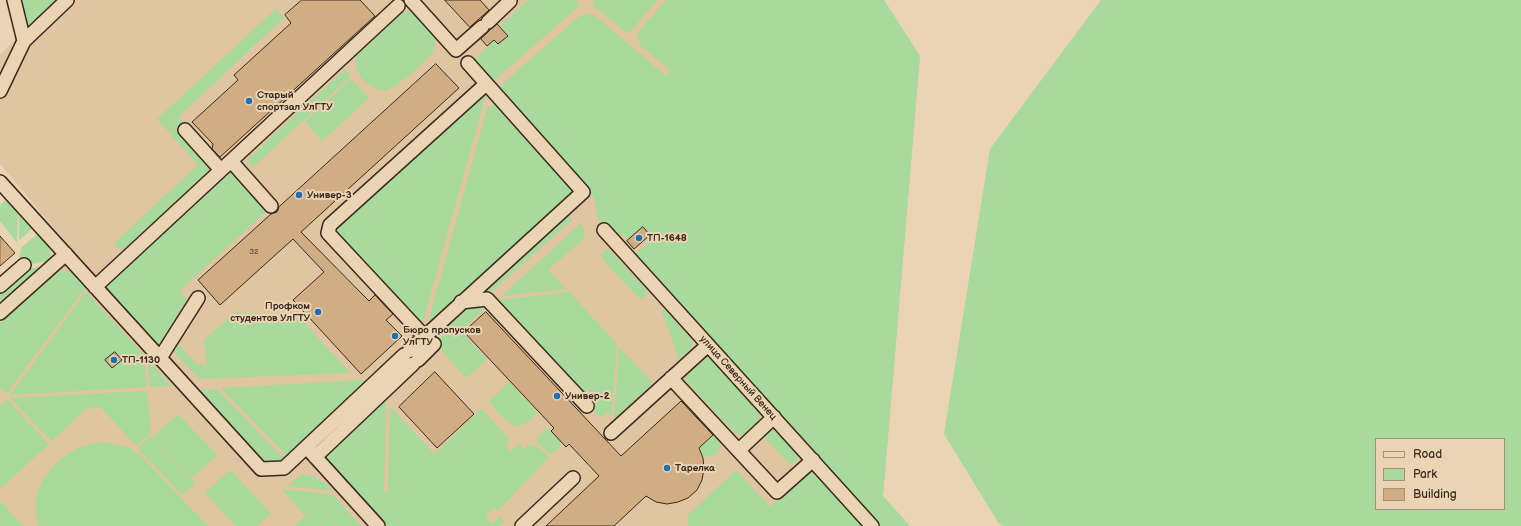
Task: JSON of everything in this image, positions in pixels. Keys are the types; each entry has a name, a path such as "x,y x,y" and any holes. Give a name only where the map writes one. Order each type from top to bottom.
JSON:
{"lane":[{"path":"14,0 24,41"},
{"path":"0,91 24,41 67,0"},
{"path":"411,0 456,50 510,2 509,0"},
{"path":"95,287 399,2"},
{"path":"0,182 261,469 284,468 306,447 411,357 429,340 461,302 584,192 468,63"},
{"path":"429,340 328,233 330,225 486,84"},
{"path":"185,130 221,170"},
{"path":"231,161 271,206"},
{"name":"улица Северный Венец","path":"604,230 872,526"},
{"path":"0,313 66,254"},
{"path":"0,286 24,265"},
{"path":"160,358 198,298"},
{"path":"461,302 487,300 587,406"},
{"path":"612,433 708,345"},
{"path":"315,457 411,357"},
{"path":"671,378 777,492 813,460"},
{"path":"738,450 774,418"},
{"path":"306,447 378,526"},
{"path":"522,526 573,478"}],"shaded area":[{"path":"58,0 884,0 920,56 883,496 910,526 0,526 0,323 76,254 0,164 0,54"}],"green space":[{"path":"17,0 56,0 26,28"},
{"path":"528,0 576,0 580,5 491,83 472,62 494,41 498,45 509,35 500,26"},
{"path":"596,0 657,0 628,34 594,6 592,2"},
{"path":"666,0 884,0 920,56 883,496 910,526 877,526 637,261 635,254 654,238 643,226 628,239 624,236 615,236 598,219 594,197 498,92 499,87 580,16 585,14 594,15 666,76 671,71 640,45 637,34"},
{"path":"1101,0 1521,0 1521,526 1005,526 999,524 944,434 990,149"},
{"path":"276,9 284,18 178,117 218,162 122,251 114,243 198,165 157,119"},
{"path":"409,11 420,19 432,32 435,38 434,49 421,65 397,84 385,91 378,89 367,83 359,75 356,56 394,17"},
{"path":"345,69 351,76 253,167 247,160"},
{"path":"351,79 369,98 322,141 305,122"},
{"path":"487,91 421,329 335,236 335,228"},
{"path":"493,103 574,193 426,330 488,105 491,109"},
{"path":"232,166 270,208 179,291 187,299 168,332 195,363 207,366 204,340 235,312 299,317 350,373 199,379 163,340 158,349 102,287"},
{"path":"6,200 18,213 17,243 0,221 0,205"},
{"path":"567,214 572,220 479,303 484,309 461,331 487,359 466,378 429,337"},
{"path":"19,215 32,229 19,240"},
{"path":"581,223 584,231 584,238 548,270 566,289 502,296"},
{"path":"37,234 48,246 51,257 49,261 26,265 19,258 21,248"},
{"path":"606,250 610,251 646,289 647,294 641,299 602,259 601,254"},
{"path":"43,266 2,302 0,300 0,294 28,269"},
{"path":"65,270 73,272 86,287 6,394 0,387 0,323 53,274"},
{"path":"86,292 143,354 147,387 10,395"},
{"path":"569,292 617,344 611,416 607,412 600,418 591,407 597,401 588,390 579,392 496,304 500,300"},
{"path":"661,310 665,310 691,339 691,348 679,359"},
{"path":"619,347 653,383 614,419"},
{"path":"708,357 760,413 760,422 748,433 741,435 733,431 686,381 684,375 699,359"},
{"path":"147,358 171,386 150,387"},
{"path":"364,380 367,384 288,457 221,388"},
{"path":"509,382 538,413 523,425 513,425 504,419 489,402"},
{"path":"217,389 285,460 281,464 266,466 196,390"},
{"path":"147,391 151,432 137,446 100,407 87,408 52,441 10,398"},
{"path":"7,400 49,444 0,489 0,405"},
{"path":"383,400 386,402 384,490 388,494 390,406 434,454 481,409 509,438 506,448 510,452 519,444 524,449 530,444 543,451 549,458 497,511 493,508 486,515 487,519 492,524 500,517 504,522 499,526 388,526 323,456"},
{"path":"692,405 715,429 721,447 715,455 703,457 699,448 713,435 688,409"},
{"path":"178,414 217,455 192,478 153,437"},
{"path":"547,428 562,443 552,455 537,443 538,442 536,439"},
{"path":"770,429 778,432 787,440 797,454 798,458 795,464 788,463 765,438 764,434"},
{"path":"151,436 195,483 182,495 138,448"},
{"path":"103,442 129,448 140,455 208,526 39,526 36,510 37,496 42,482 50,469 74,450"},
{"path":"230,470 271,513 257,526 236,526 205,493"},
{"path":"736,470 770,507 804,475 810,473 815,474 863,526 688,526 687,516"},
{"path":"301,475 319,479 333,491 287,486"},
{"path":"281,489 333,495 361,526 337,526 317,504 305,515"},
{"path":"0,501 23,526 0,526"},
{"path":"317,505 336,526 294,526"}],"building":[{"name":"Старый спортзал УлГТУ","path":"302,0 360,0 375,16 220,157 212,149 213,144 192,122 238,80 234,75 291,23 285,15"},
{"path":"445,0 480,0 489,10 470,27"},
{"path":"497,24 508,36 498,44 494,40 487,46 481,39"},
{"path":"436,64 459,88 301,232 369,301 375,295 393,314 386,320 402,336 361,374 293,300 324,272 293,239 220,305 198,280 271,214 277,212 279,207"},
{"name":"ТП-1648","path":"643,227 650,235 634,249 627,241"},
{"path":"0,236 15,253 0,266"},
{"path":"486,312 621,456 681,401 713,435 699,448 703,458 704,469 702,480 697,490 688,498 667,504 656,502 646,496 614,526 546,526 599,476 569,444 566,447 551,431 554,428 464,332"},
{"name":"ТП-1130","path":"115,352 122,360 112,368 105,360"},
{"path":"435,372 474,414 437,448 399,407"}],"place":[{"name":"Старый спортзал УлГТУ","path":"249,101"},
{"name":"Универ-3","path":"299,195"},
{"name":"ТП-1648","path":"639,238"},
{"name":"Профком студентов УлГТУ","path":"318,312"},
{"name":"Бюро пропусков УлГТУ","path":"395,336"},
{"name":"ТП-1130","path":"114,360"},
{"name":"Универ-2","path":"557,396"},
{"name":"Тарелка","path":"667,468"}]}
